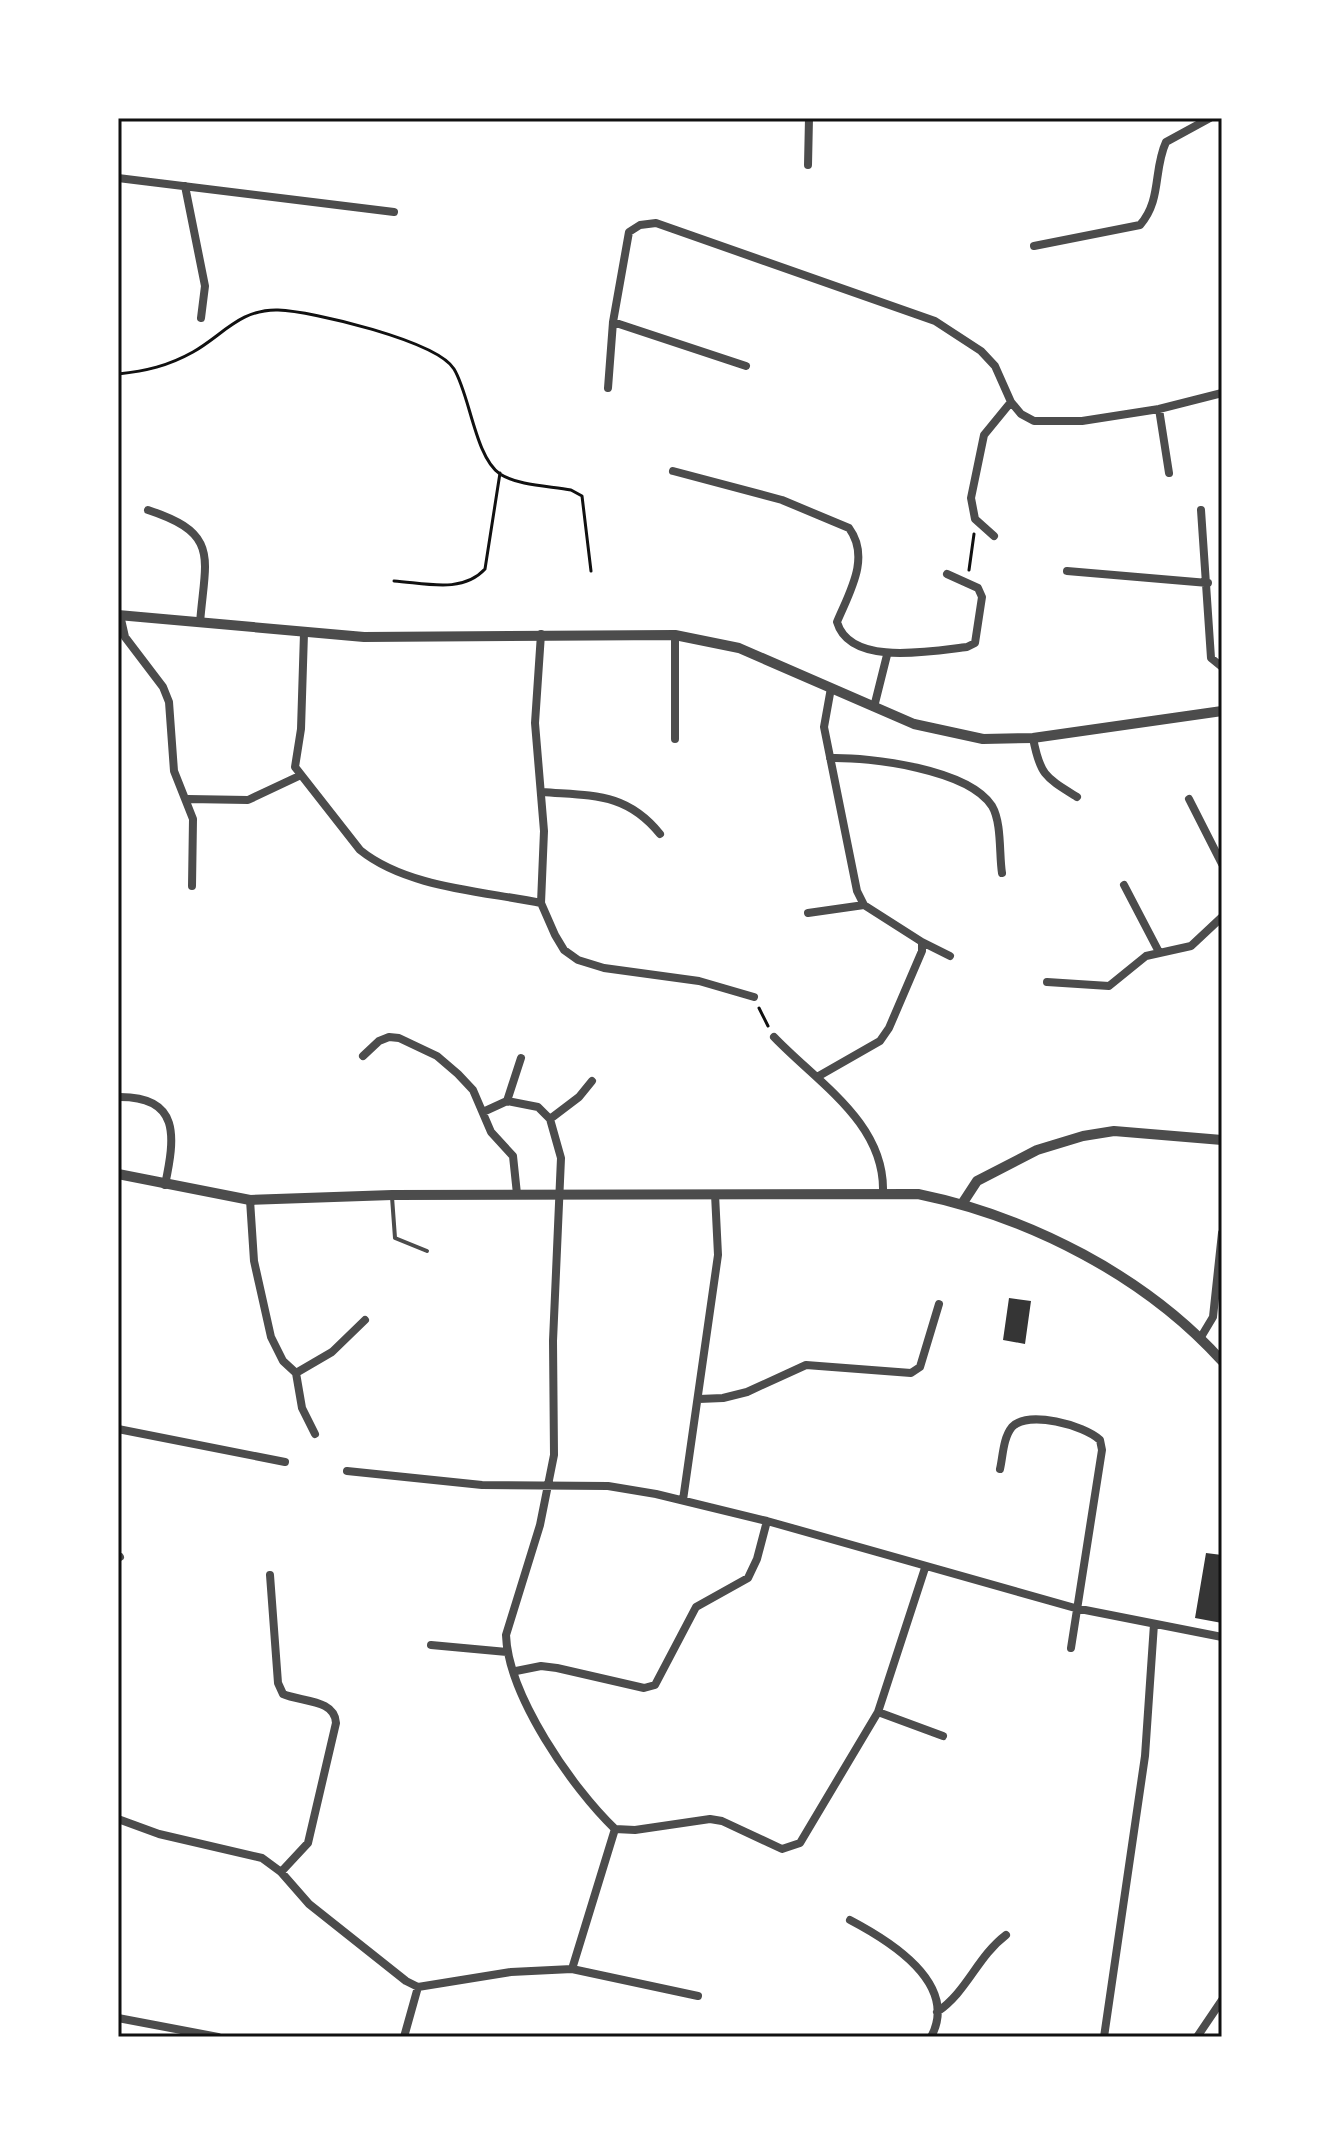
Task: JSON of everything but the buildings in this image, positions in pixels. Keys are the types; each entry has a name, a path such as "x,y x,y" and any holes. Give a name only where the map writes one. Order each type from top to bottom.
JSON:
{"street":[{"path":"808,165 809,118"},
{"path":"1034,246 1140,225 1150,213 1155,198 1166,142 1210,118"},
{"path":"118,178 394,212"},
{"path":"185,186 205,286 201,318"},
{"path":"608,388 613,322 629,232 640,225 656,223 935,321 981,351 995,366 1011,402 1021,414 1034,421 1053,423 1159,409 1222,393"},
{"path":"613,322 746,366"},
{"path":"994,536 980,524 972,510 971,498 984,435 1011,402"},
{"path":"1159,409 1169,473"},
{"path":"673,471 782,500 849,528 858,547 858,561 837,622 839,632 887,655 967,647 975,643 982,597 978,588 947,574"},
{"path":"148,510 190,527 203,545 200,623"},
{"path":"1201,510 1211,658 1222,667"},
{"path":"1067,571 1208,583"},
{"path":"192,886 194,835 188,799 174,771 169,702 148,664 125,637 119,615 304,633 401,638 541,634 675,635 739,648 874,707 945,732 983,739 1033,738 1222,711"},
{"path":"304,633 301,729 294,752 299,776 360,850 373,860 415,877 541,903"},
{"path":"541,634 535,723 542,792 541,903 555,935 564,950 578,960 604,968 699,981 754,997"},
{"path":"675,635 675,739"},
{"path":"874,707 887,655"},
{"path":"831,688 824,727 857,891 864,905 950,956"},
{"path":"1033,738 1039,769 1077,797"},
{"path":"830,758 855,758 902,765 964,785 980,794 994,812 1002,873"},
{"path":"188,799 248,800 299,776"},
{"path":"542,792 614,800 644,814 660,834"},
{"path":"1189,799 1222,864"},
{"path":"1124,885 1159,952"},
{"path":"808,913 864,905"},
{"path":"1047,982 1109,986 1132,965 1159,952 1191,946 1222,917"},
{"path":"817,1077 880,1041 919,965 922,942"},
{"path":"363,1056 389,1037 415,1044 437,1056 458,1074 473,1090 491,1132 513,1156 517,1194"},
{"path":"774,1037 817,1077 871,1136 884,1169 883,1192"},
{"path":"507,1101 521,1058"},
{"path":"550,1119 579,1097 592,1081"},
{"path":"118,1097 146,1099 168,1117 173,1132 165,1185"},
{"path":"483,1112 507,1101 538,1107 550,1119 561,1158 554,1312 554,1455 535,1540 511,1611 507,1652 537,1727 601,1815 615,1829 635,1830 710,1819 722,1821 782,1849 793,1847 808,1830 878,1712 925,1568"},
{"path":"962,1204 977,1181 1037,1150 1083,1136 1114,1131 1222,1140"},
{"path":"118,1174 250,1200 392,1195 918,1194 962,1204 1085,1256 1146,1294 1201,1337 1222,1361"},
{"path":"683,1500 718,1255 715,1194"},
{"path":"250,1200 254,1261 271,1337 283,1361 296,1373 302,1408 315,1434"},
{"path":"1201,1337 1213,1317 1222,1233"},
{"path":"699,1399 723,1398 747,1392 806,1365 911,1373 920,1367 939,1304"},
{"path":"296,1373 332,1352 365,1320"},
{"path":"1000,1469 1006,1437 1013,1426 1024,1419 1074,1425 1100,1440 1100,1465 1071,1648"},
{"path":"118,1429 285,1462"},
{"path":"347,1471 482,1485 608,1486 683,1500 1075,1608 1222,1637"},
{"path":"516,1671 541,1666 644,1688 655,1685 696,1607 748,1578 767,1521"},
{"path":"270,1575 278,1683 283,1694 328,1706 335,1715 336,1723 308,1843 281,1872"},
{"path":"1104,2037 1145,1756 1154,1624"},
{"path":"431,1645 507,1652"},
{"path":"878,1712 943,1736"},
{"path":"118,1819 159,1834 262,1858 281,1872 309,1904 406,1981 418,1987 511,1972 572,1969 698,1996"},
{"path":"572,1969 615,1829"},
{"path":"850,1920 892,1943 911,1958 926,1981 937,2012 931,2037"},
{"path":"937,2012 951,2003 978,1960 1006,1935"},
{"path":"404,2037 418,1987"},
{"path":"1197,2037 1222,2000"},
{"path":"118,2018 218,2037"}],"lane":[{"path":"392,1195 395,1238 427,1251"}],"path":[{"path":"118,374 155,370 195,351 241,316 276,310 322,315 433,350 453,367 487,458 500,473 571,490 582,496 591,571"},
{"path":"394,581 460,585 474,581 485,569 500,473"},
{"path":"966,583 971,546 980,524"},
{"path":"754,997 774,1037"}]}
